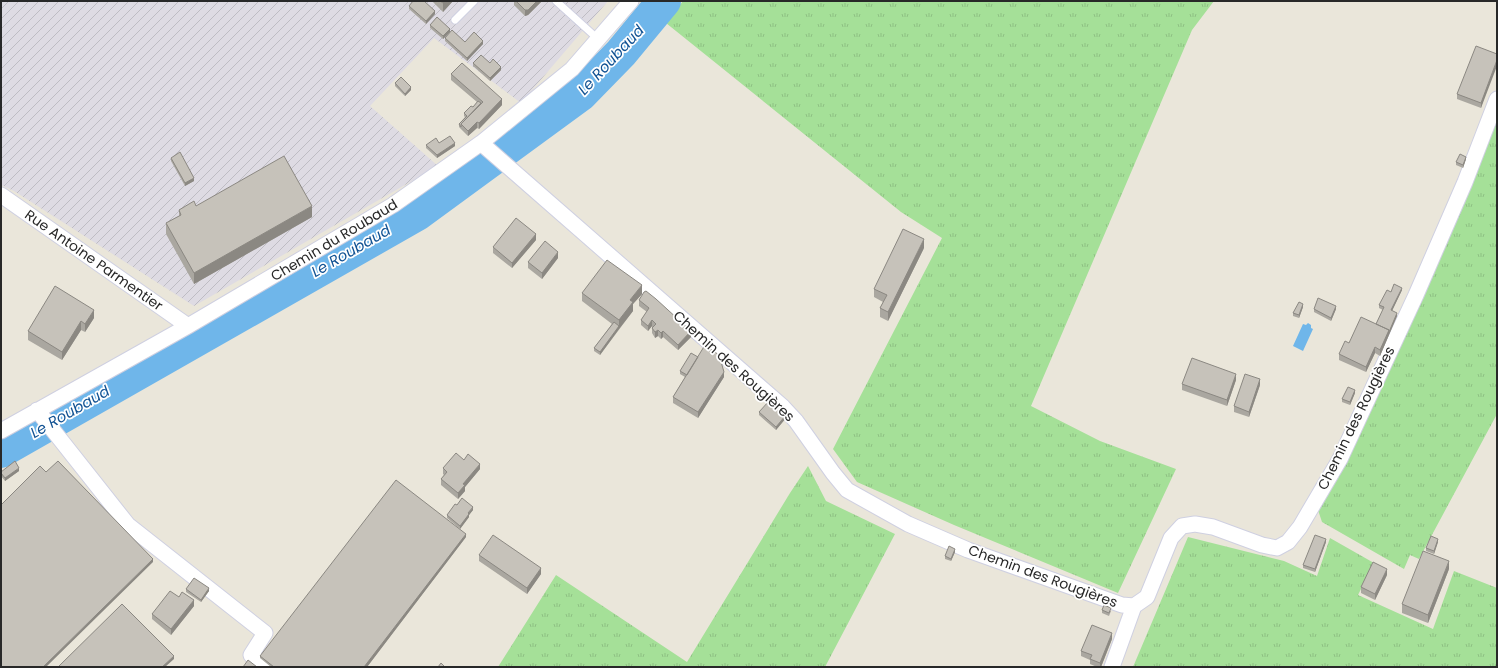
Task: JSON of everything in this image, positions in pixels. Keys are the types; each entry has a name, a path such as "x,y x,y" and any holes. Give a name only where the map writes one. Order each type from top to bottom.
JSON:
{"street":[{"name":"Chemin du Roubaud","path":"1,431 188,326 393,205 484,147 572,69 628,2"},
{"name":"Chemin des Rougières","path":"484,147 783,407 796,421 833,474 847,490 908,524 968,550 1122,605 1134,606 1147,597 1171,538 1182,526 1196,524 1213,527 1262,545 1277,548 1288,542 1300,527 1340,459 1416,295 1465,182 1497,99"},
{"name":"Rue Antoine Parmentier","path":"1,194 188,326"},
{"path":"38,411 128,525 265,633 251,655 265,667"},
{"path":"1112,667 1134,606"}],"lane":[{"path":"455,20 474,1"},
{"path":"556,1 598,39"}],"shaded area":[{"path":"1,1 608,1 521,103 434,38 370,106 438,166 194,306 14,191 1,185"}],"green space":[{"path":"683,1 1214,1 1192,30 1031,406 1100,441 1176,469 1118,593 954,525 857,482 833,449 942,238 901,212 666,23"},
{"path":"1497,120 1497,414 1419,559 1410,555 1404,569 1322,522 1318,510 1383,378"},
{"path":"808,466 826,501 895,534 825,667 498,667 556,575 687,662"},
{"path":"1188,537 1284,561 1317,576 1330,538 1374,563 1358,595 1433,629 1454,571 1497,588 1497,667 1133,667"}],"water":[{"path":"1308,323 1313,329 1303,351 1293,346 1303,324 1306,325"}],"building":[{"path":"413,1 424,1 435,11 426,21 409,6"},
{"path":"516,1 537,1 528,10 525,10"},
{"path":"437,17 450,29 443,36 430,25"},
{"path":"452,30 465,42 474,32 483,41 467,58 445,38"},
{"path":"1476,46 1497,54 1497,60 1481,103 1457,94"},
{"path":"481,55 490,63 493,59 501,67 490,78 473,63"},
{"path":"462,63 502,99 479,123 477,122 468,131 461,124 483,102 451,74"},
{"path":"401,77 411,87 405,94 395,83"},
{"path":"478,101 481,103 461,124 461,127 459,124 467,116 464,113 471,106 473,107"},
{"path":"450,136 455,143 437,155 426,145 436,138 439,143"},
{"path":"180,152 194,178 185,183 171,158"},
{"path":"1460,154 1466,157 1463,165 1456,162"},
{"path":"284,156 312,206 194,273 166,223 181,215 179,210 194,201 196,206"},
{"path":"516,218 536,234 512,263 493,247"},
{"path":"903,229 924,239 888,312 880,308 887,295 874,289"},
{"path":"545,241 558,252 542,273 528,262"},
{"path":"607,260 642,285 630,300 633,302 619,320 582,293"},
{"path":"1394,284 1402,288 1391,310 1397,313 1389,332 1389,330 1376,324 1384,307 1379,305 1387,290 1391,292"},
{"path":"55,286 94,310 85,324 81,321 62,352 28,331"},
{"path":"646,291 691,331 678,345 663,331 661,333 658,330 655,332 652,328 656,324 652,320 648,326 641,320 649,308 639,300"},
{"path":"1318,298 1336,306 1331,318 1314,309"},
{"path":"1299,302 1303,304 1299,315 1293,313"},
{"path":"1361,317 1389,330 1380,350 1375,347 1366,367 1339,354 1345,341 1349,343"},
{"path":"614,322 619,326 600,352 594,348"},
{"path":"705,345 719,355 724,372 698,412 673,397"},
{"path":"691,353 698,357 687,375 680,371"},
{"path":"1192,358 1236,374 1227,400 1182,384"},
{"path":"1245,374 1260,379 1249,412 1234,406"},
{"path":"1348,387 1355,390 1350,402 1342,399"},
{"path":"769,401 786,415 776,427 759,412"},
{"path":"456,453 464,460 468,454 480,464 463,484 465,485 458,493 441,479 447,472 443,468"},
{"path":"15,461 19,468 5,478 1,472"},
{"path":"58,461 153,559 43,667 1,667 1,505 40,466 46,472"},
{"path":"396,480 466,534 364,667 274,667 260,656"},
{"path":"462,498 473,507 460,526 447,515 455,504 457,505"},
{"path":"493,535 541,568 527,588 479,555"},
{"path":"1315,535 1326,539 1315,569 1303,565"},
{"path":"1431,536 1438,539 1434,551 1426,548"},
{"path":"949,546 955,549 951,559 945,556"},
{"path":"1423,551 1449,561 1428,615 1402,604"},
{"path":"1373,562 1387,569 1375,594 1361,587"},
{"path":"194,578 209,588 201,600 186,589"},
{"path":"170,591 179,597 182,592 194,600 171,629 152,614"},
{"path":"122,604 174,656 162,667 58,667"},
{"path":"1104,605 1111,608 1109,613 1102,610"},
{"path":"1092,625 1112,633 1100,663 1090,659 1092,655 1081,651"},
{"path":"248,660 257,667 243,667"},
{"path":"441,663 445,667 438,667"}],"waterway":[{"name":"Le Roubaud","path":"1,451 417,214 581,94 621,53 664,1"}]}
